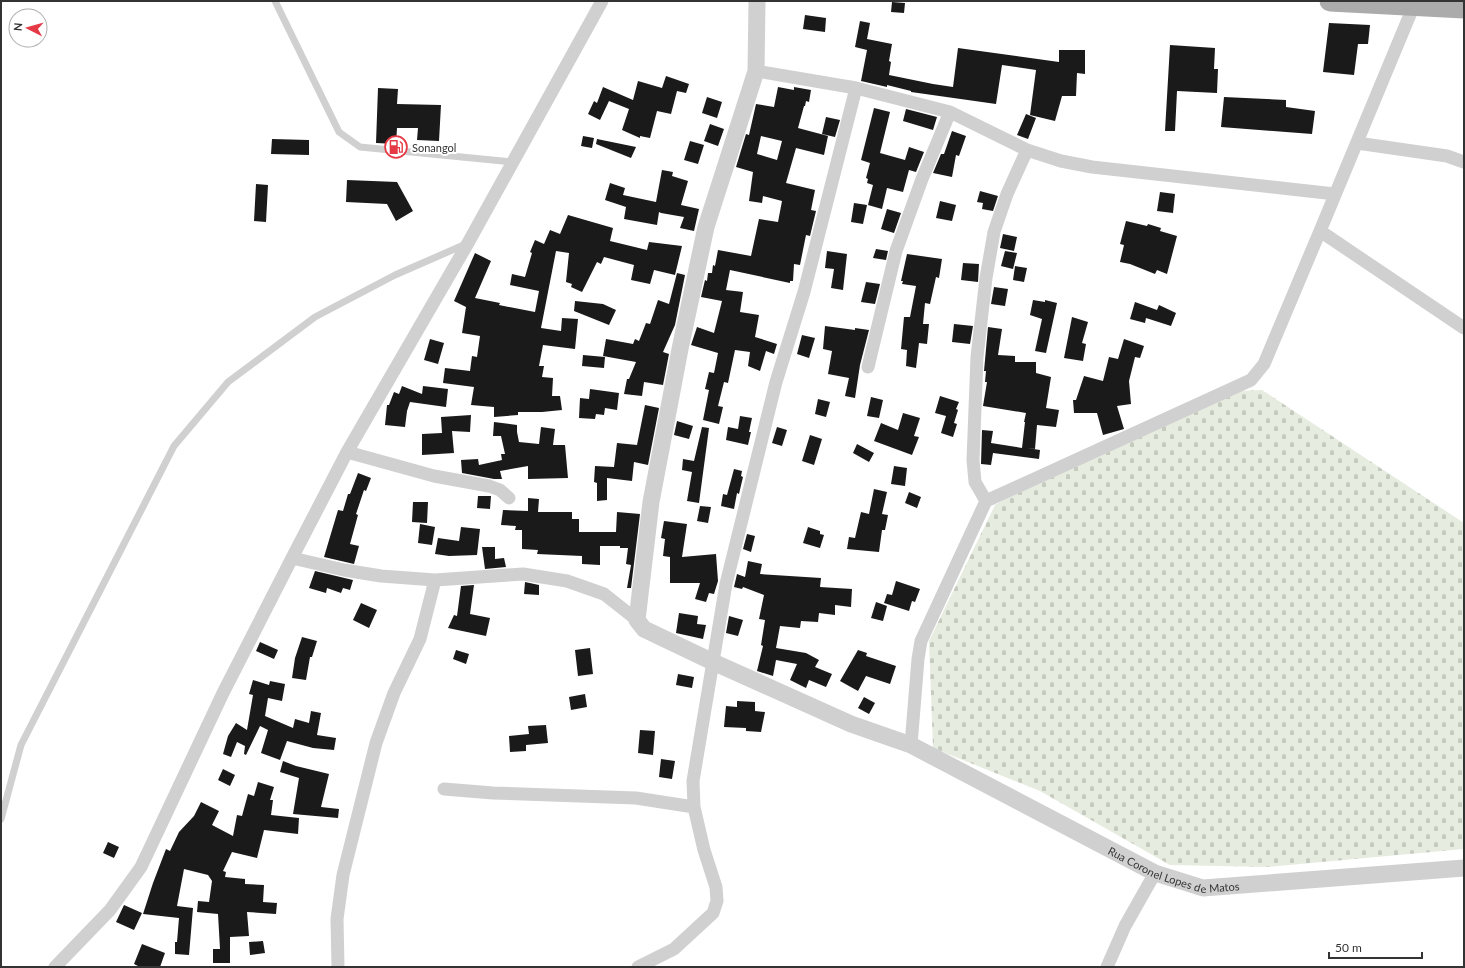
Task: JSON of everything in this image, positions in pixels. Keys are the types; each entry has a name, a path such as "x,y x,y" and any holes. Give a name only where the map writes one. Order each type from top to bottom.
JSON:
{"main road":[{"path":"1330,1 1464,8"}],"street":[{"path":"55,967 110,910 141,867 223,693 347,452 468,243 602,1"},
{"path":"637,620 652,502 680,349 706,226 756,71 757,1"},
{"path":"911,745 921,641 986,501 1251,380 1264,364 1414,5"},
{"path":"756,71 856,88 950,112 1027,150 1061,161 1092,168 1335,194"},
{"path":"638,967 674,949 713,913 717,901 716,887 704,850 694,807 693,781 726,584 776,382 804,292 856,88"},
{"path":"868,367 896,251 922,179 950,112"},
{"path":"1357,143 1447,156 1464,162"},
{"path":"986,501 976,482 973,460 977,357 986,278 994,232 1006,194 1027,150"},
{"path":"1320,231 1464,328"},
{"path":"347,452 434,476 489,486 500,490 509,498"},
{"path":"292,558 381,576 435,580 523,574 567,581 604,594 637,620"},
{"path":"338,967 337,919 343,875 376,743 394,693 420,639 435,580"},
{"name":"Rua Coronel Lopes de Matos","path":"637,620 644,629 713,662 851,724 911,745 1155,873 1203,888 1464,868"},
{"path":"444,789 493,794 636,798 694,807"},
{"path":"1107,967 1125,926 1155,873"}],"lane":[{"path":"275,1 339,132 360,147 513,162"},
{"path":"1,819 21,745 174,446 228,382 315,317 395,276 468,243"}],"green space":[{"path":"1262,390 1464,523 1464,849 1267,867 1170,865 1040,791 933,748 929,641 995,505 1021,490 1241,391"}],"building":[{"path":"892,2 905,3 904,13 891,12"},
{"path":"805,15 826,18 825,32 803,29"},
{"path":"860,21 870,23 867,39 892,44 889,61 891,62 889,75 953,87 958,48 1059,62 1059,50 1085,50 1085,74 1077,73 1076,96 1062,96 1055,121 1030,115 1036,70 1002,65 996,104 911,92 887,85 887,87 861,81 867,50 855,47"},
{"path":"1329,23 1370,25 1368,44 1358,44 1354,75 1323,72"},
{"path":"1170,45 1215,48 1214,69 1218,69 1217,93 1177,91 1175,131 1165,131"},
{"path":"666,76 689,84 686,93 677,91 671,114 657,111 650,138 640,136 640,138 622,130 629,109 609,101 600,120 588,114 594,101 597,103 603,87 633,100 638,81 662,88"},
{"path":"778,87 794,90 794,87 811,90 809,102 806,101 798,128 828,136 824,155 796,148 786,183 815,190 811,210 816,211 810,236 806,235 800,265 794,264 793,281 790,281 790,283 730,270 726,290 743,292 740,312 759,315 755,337 777,344 774,354 766,351 760,371 748,366 750,352 735,350 728,383 724,382 718,406 723,407 719,424 703,420 709,390 705,389 709,372 714,373 718,353 691,345 697,327 714,333 722,301 701,297 705,280 707,281 708,273 712,273 713,265 715,266 718,250 751,256 759,219 778,222 782,201 763,196 762,203 749,201 753,172 736,167 746,134 749,135 756,104 774,107","holes":["761,136 782,141 777,160 757,154"]},
{"path":"378,88 398,89 397,104 441,105 439,141 417,140 418,128 397,128 396,144 376,143"},
{"path":"707,97 722,102 717,118 702,113"},
{"path":"1224,97 1286,100 1286,107 1315,111 1312,134 1221,127"},
{"path":"874,108 890,112 880,153 905,160 909,147 924,152 916,172 909,170 903,192 887,188 882,209 868,205 873,185 867,183 868,179 866,178 870,163 861,160"},
{"path":"906,109 937,117 933,130 903,121"},
{"path":"1026,114 1036,118 1028,139 1017,135"},
{"path":"826,117 840,120 835,137 822,134"},
{"path":"710,124 724,129 718,146 704,141"},
{"path":"952,131 966,136 959,156 956,155 952,177 933,173 941,154 944,154"},
{"path":"583,136 594,138 592,148 581,146"},
{"path":"272,139 309,140 309,155 271,154"},
{"path":"597,139 636,147 631,158 596,144"},
{"path":"690,141 704,145 698,164 684,160"},
{"path":"662,170 673,172 672,176 688,181 681,205 699,209 694,231 680,228 684,217 659,212 657,225 624,219 626,207 605,200 610,183 625,188 623,195 656,202"},
{"path":"347,180 397,182 413,211 396,221 387,204 346,202"},
{"path":"256,184 268,185 266,222 254,221"},
{"path":"980,191 998,196 993,211 982,209 983,203 977,202"},
{"path":"1160,192 1175,194 1173,213 1157,211"},
{"path":"940,201 956,205 952,221 936,218"},
{"path":"854,203 867,205 863,224 851,222"},
{"path":"887,209 901,213 894,233 881,229"},
{"path":"568,215 613,228 610,241 647,250 649,242 682,246 675,275 654,270 650,284 631,280 634,265 604,257 601,264 597,262 582,292 571,287 572,284 566,282 569,253 556,251 541,328 561,331 562,318 578,319 575,349 543,345 539,366 544,366 542,377 553,378 552,396 560,396 562,410 518,412 518,415 494,417 494,407 471,405 474,387 443,383 445,368 470,371 472,356 477,357 480,336 462,333 466,307 454,301 475,253 491,261 475,298 500,303 499,305 535,312 539,291 510,285 512,274 525,277 532,253 530,252 535,240 544,244 550,230 560,234"},
{"path":"1126,221 1147,226 1148,224 1161,228 1160,231 1177,236 1167,274 1157,270 1155,274 1130,264 1120,262 1124,245 1120,244"},
{"path":"1003,234 1017,237 1014,251 1000,248"},
{"path":"876,249 888,251 886,260 873,258"},
{"path":"827,251 847,254 843,290 831,288 834,269 825,268"},
{"path":"1005,251 1017,253 1013,269 1001,266"},
{"path":"907,254 942,259 939,278 936,277 930,304 925,303 923,324 929,324 927,344 919,343 916,368 906,366 907,350 901,349 904,317 910,317 916,286 902,284 903,281 901,281"},
{"path":"963,263 979,264 978,282 961,280"},
{"path":"1015,266 1027,268 1024,282 1013,280"},
{"path":"677,273 685,275 675,325 663,352 669,354 663,385 644,382 642,396 624,394 627,379 629,379 636,362 603,356 606,339 633,344 635,339 639,341 646,323 650,324 658,300 669,304"},
{"path":"866,282 880,284 875,304 861,302"},
{"path":"994,287 1008,289 1005,306 991,304"},
{"path":"1033,300 1045,302 1045,300 1057,303 1046,353 1035,351 1042,319 1030,315"},
{"path":"575,301 603,304 616,310 609,325 574,311"},
{"path":"1135,302 1157,310 1159,305 1176,313 1171,326 1146,318 1145,323 1130,319"},
{"path":"1072,317 1088,322 1082,343 1086,344 1083,361 1064,358"},
{"path":"954,324 973,326 970,344 952,342"},
{"path":"825,326 855,330 855,328 869,330 860,365 855,398 845,396 849,378 828,374 832,351 823,349"},
{"path":"988,327 1002,329 998,355 1015,356 1015,362 1036,362 1036,373 1051,377 1046,408 1059,410 1056,427 1037,425 1035,449 1027,448 1040,450 1039,459 993,453 991,465 981,464 982,430 993,431 991,443 1022,448 1026,413 983,406 987,382 985,382 986,371 984,371"},
{"path":"802,335 815,338 809,358 797,354"},
{"path":"430,339 444,343 438,364 424,360"},
{"path":"1124,339 1144,346 1140,358 1135,357 1129,381 1131,404 1117,406 1124,429 1103,435 1097,413 1074,413 1073,400 1076,400 1084,376 1103,381 1109,357 1118,359"},
{"path":"583,355 605,357 604,368 582,366"},
{"path":"402,386 422,394 423,386 448,389 446,407 410,402 405,427 385,425 387,405 389,405 394,392 399,394"},
{"path":"590,389 619,393 617,410 605,408 604,415 596,414 595,419 579,418 580,398 589,399"},
{"path":"940,396 959,402 956,409 958,410 954,423 957,424 953,437 941,433 946,416 935,413"},
{"path":"871,397 883,400 879,418 867,416"},
{"path":"818,399 830,402 826,417 815,414"},
{"path":"645,405 659,408 648,465 634,462 632,481 607,478 607,500 597,501 597,483 594,482 595,466 614,467 617,443 637,445"},
{"path":"903,413 920,418 914,436 919,437 912,455 874,441 881,423 898,430"},
{"path":"471,415 470,432 452,431 454,453 422,455 422,434 442,433 441,417"},
{"path":"740,416 752,418 748,445 726,440 728,427 738,429"},
{"path":"677,421 693,426 689,439 674,435"},
{"path":"494,422 517,425 519,442 539,444 541,427 555,429 553,445 565,445 568,478 528,479 528,466 500,471 502,479 462,473 461,460 478,459 479,465 502,460 501,454 505,454 501,436 493,436"},
{"path":"702,427 709,428 699,503 687,501 692,472 682,470 683,459 694,461"},
{"path":"777,427 787,430 782,446 772,443"},
{"path":"810,435 822,439 814,465 802,461"},
{"path":"857,444 874,453 869,462 853,453"},
{"path":"894,466 907,468 905,486 891,484"},
{"path":"734,469 742,471 741,476 743,477 739,494 737,493 734,509 721,506 723,494 727,495"},
{"path":"358,473 371,478 366,491 364,490 356,514 358,515 350,544 359,546 354,564 324,557 338,510 343,511 348,494 350,494"},
{"path":"874,489 887,492 882,514 888,515 885,530 882,530 879,552 847,549 849,537 855,538 861,512 869,514"},
{"path":"909,492 921,497 917,508 905,503"},
{"path":"478,496 491,496 490,509 477,508"},
{"path":"528,498 539,499 538,512 572,512 572,519 579,519 579,532 616,532 617,512 640,514 631,588 627,588 631,565 626,564 628,548 620,548 620,546 600,546 600,565 582,564 582,556 537,554 538,550 522,549 522,530 515,530 516,526 501,525 503,510 528,511"},
{"path":"413,502 428,502 427,523 412,522"},
{"path":"700,506 711,507 708,523 697,521"},
{"path":"664,521 687,524 682,557 716,554 718,581 714,594 709,593 706,602 695,599 700,583 670,583 670,557 663,556 665,539 661,538"},
{"path":"420,524 435,527 432,545 418,543"},
{"path":"461,527 480,529 477,555 449,556 435,554 438,538 459,541"},
{"path":"808,527 820,531 820,534 824,535 820,548 803,543"},
{"path":"747,534 755,536 751,552 743,549"},
{"path":"482,547 495,547 495,559 504,558 506,567 485,569"},
{"path":"748,561 762,564 760,574 821,578 820,587 852,589 851,607 835,605 835,615 819,613 818,622 801,621 800,628 780,626 776,648 806,653 819,660 815,667 832,674 826,687 809,680 806,688 790,680 797,664 776,660 773,676 757,671 763,646 761,645 765,620 759,619 764,595 743,587 742,589 734,587 737,574 745,577"},
{"path":"315,571 353,580 350,590 343,588 341,593 327,588 326,593 309,588"},
{"path":"896,581 920,589 915,602 912,601 909,611 884,603 887,594 892,595"},
{"path":"525,582 539,585 539,595 524,594"},
{"path":"474,585 470,614 490,618 486,636 448,628 454,615 457,616 461,586"},
{"path":"876,602 887,606 883,621 871,618"},
{"path":"361,603 377,610 369,628 353,620"},
{"path":"679,613 698,616 697,624 706,625 703,639 676,633"},
{"path":"729,616 743,620 738,636 726,633"},
{"path":"302,637 317,641 312,657 310,657 306,680 292,678 295,658"},
{"path":"260,642 278,650 274,659 256,651"},
{"path":"590,648 593,674 578,676 575,650"},
{"path":"456,650 469,654 466,664 453,659"},
{"path":"858,650 867,653 866,656 896,666 890,684 866,676 858,691 840,681"},
{"path":"678,674 694,677 692,688 676,685"},
{"path":"253,680 269,685 270,681 285,684 282,701 268,698 265,716 293,728 295,719 309,723 311,711 321,713 317,735 336,738 334,750 313,748 287,741 280,760 261,753 268,730 260,726 246,755 244,754 245,746 237,742 231,757 223,754 228,736 236,723 247,730 253,695 249,694"},
{"path":"585,694 587,707 571,710 569,697"},
{"path":"864,697 875,703 869,714 858,708"},
{"path":"737,701 755,702 755,711 765,712 761,732 746,731 746,728 724,727 726,706 737,707"},
{"path":"546,725 548,743 526,745 526,751 510,752 509,736 529,734 528,726"},
{"path":"640,730 655,731 653,755 638,753"},
{"path":"661,759 675,761 672,779 659,777"},
{"path":"283,761 296,766 329,774 321,807 339,809 338,818 293,814 299,778 280,772"},
{"path":"223,769 235,775 230,786 218,780"},
{"path":"258,782 274,787 270,800 273,800 271,815 299,818 298,834 264,830 257,858 232,852 223,871 226,872 225,877 245,879 245,884 264,885 263,902 277,903 276,914 247,912 249,936 230,937 230,963 213,963 213,949 220,949 218,914 197,912 198,901 209,902 212,881 208,875 184,869 177,906 193,908 189,955 175,954 175,942 177,942 179,918 143,914 166,849 170,851 179,832 194,816 201,802 219,811 212,825 233,836 237,815 242,816 248,794 254,796"},
{"path":"108,842 119,847 114,858 103,853"},
{"path":"124,905 142,913 134,930 116,922"},
{"path":"263,941 265,953 250,955 249,942"},
{"path":"142,944 165,953 160,967 140,967 134,964"}],"place":[{"name":"Sonangol","path":"396,147"}]}
